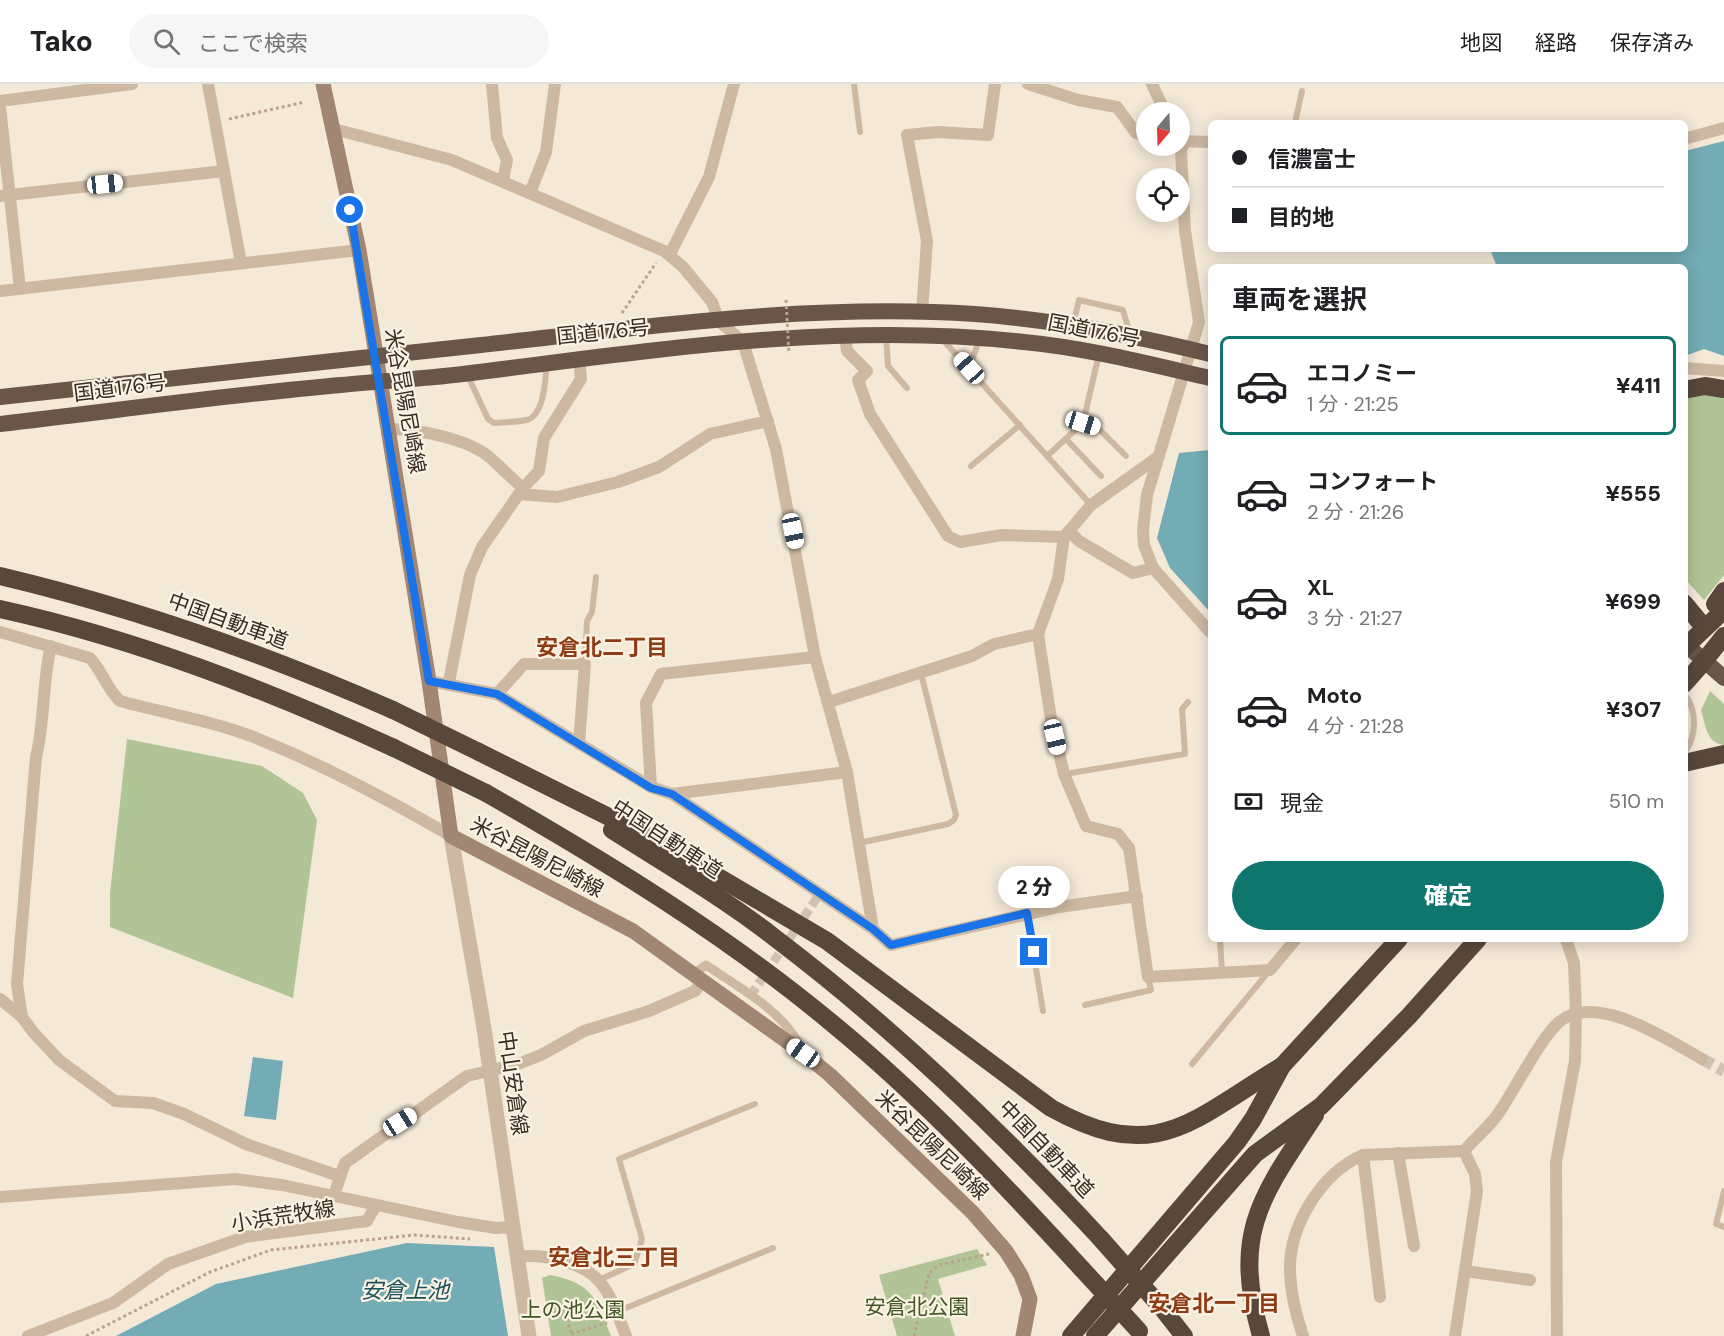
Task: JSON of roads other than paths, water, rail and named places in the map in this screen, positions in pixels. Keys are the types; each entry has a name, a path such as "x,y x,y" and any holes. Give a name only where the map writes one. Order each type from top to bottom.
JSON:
{"highway":[{"name":"国道176号","path":"0,396 598,330 858,311 975,314 1073,325 1208,353"},
{"name":"国道176号","path":"0,424 466,373 579,357 743,342 845,336 885,335 1023,341 1099,354 1208,378"},
{"path":"1688,389 1705,386 1724,389"},
{"name":"中国自動車道","path":"0,576 132,611 314,676 393,710 479,752 597,820 773,936 932,1067 1019,1150 1101,1239 1184,1336"},
{"path":"1688,641 1721,604"},
{"path":"1688,608 1703,626"},
{"path":"0,609 122,642 235,680 394,748 486,793 664,899 755,962 834,1024 911,1093 991,1170 1082,1269 1136,1334"},
{"path":"1688,613 1724,642 1688,680"},
{"path":"1688,649 1724,678"},
{"path":"479,752 659,842 817,935 896,989 1044,1102 1082,1123 1126,1136 1160,1134 1192,1123 1282,1066"},
{"path":"1688,762 1724,754"},
{"path":"1071,1336 1237,1142 1253,1119 1282,1066 1396,942"},
{"path":"1095,1336 1256,1154 1321,1106 1410,1016 1475,942"},
{"path":"1261,1336 1250,1285 1250,1235 1265,1194 1321,1106"}],"main road":[{"name":"米谷昆陽尼崎線","path":"323,84 359,250 429,681 451,836 633,931 803,1053 973,1213 1006,1251 1021,1275 1030,1299 1023,1336"}],"street":[{"path":"0,101 132,84"},
{"path":"208,84 241,263"},
{"path":"492,84 497,138 507,160 503,181"},
{"path":"530,193 546,152 555,84"},
{"path":"667,252 709,177 734,84"},
{"path":"922,312 927,242 907,135 938,132 988,135 995,84"},
{"path":"1028,84 1078,100 1117,107 1136,133"},
{"path":"1152,84 1160,102"},
{"path":"0,107 5,195 20,289"},
{"path":"1688,138 1724,128"},
{"path":"334,129 452,160 667,252 712,302 719,321 743,342 768,421 788,506 815,657 829,702 846,772 873,929"},
{"path":"1190,141 1208,142"},
{"path":"1181,156 1185,231 1199,322 1158,457 1143,519 1144,544 1154,568 1208,630"},
{"path":"5,195 224,171"},
{"path":"0,291 359,250"},
{"path":"845,336 847,351 867,371 858,380 870,414 948,536 960,542 1002,535 1066,534 1133,573 1154,568"},
{"path":"449,682 470,575 482,547 521,491 539,471 544,438 581,380 579,357"},
{"path":"1688,368 1724,371"},
{"path":"388,429 408,429 446,438 486,455 521,491 557,497 618,482 659,467 711,434 768,421"},
{"path":"1158,457 1090,505 1066,534 1058,579 1038,634 1051,719 1064,774 1086,826 1118,834 1129,848 1148,977 1270,970 1293,942"},
{"path":"0,632 90,658 100,669 107,689 120,701 254,737 349,781 451,836"},
{"path":"829,702 972,656 994,644 1038,634"},
{"path":"22,1017 18,974 36,757 41,738 45,670 51,646"},
{"path":"651,788 646,703 661,674 815,657"},
{"path":"497,694 524,664 585,664 579,744"},
{"path":"429,681 449,682 497,694 651,788 672,794 873,929 891,945 1027,913 1137,896"},
{"path":"672,794 846,772"},
{"name":"中山安倉線","path":"451,836 490,1070 529,1336"},
{"path":"1557,1336 1556,1162 1575,1060 1574,963 1567,942"},
{"path":"334,1195 345,1163 400,1122 434,1102 467,1076 518,1064 541,1055 584,1031 650,1011 695,991 697,978"},
{"path":"0,999 22,1017 59,1060 115,1101 153,1103 184,1114 246,1144 339,1176"},
{"path":"1303,1336 1294,1310 1290,1272 1294,1247 1305,1215 1317,1192 1331,1174 1348,1161 1363,1155 1464,1151 1497,1117 1554,1027 1576,1013 1588,1012 1632,1022 1702,1059"},
{"path":"1455,1336 1477,1191 1475,1174 1464,1151"},
{"path":"1398,1153 1414,1246"},
{"path":"1363,1155 1380,1297"},
{"path":"0,1197 225,1179 282,1185 458,1222 496,1228 512,1227"},
{"name":"小浜荒牧線","path":"28,1336 113,1304 168,1264 245,1237 367,1221 376,1205"},
{"path":"516,1257 545,1255 589,1273 599,1280 613,1317 626,1336"},
{"path":"1465,1271 1530,1280"}],"lane":[{"path":"854,84 860,132"},
{"path":"1296,120 1302,91"},
{"path":"1073,325 1079,300 1123,309 1131,336"},
{"path":"885,335 888,366 907,388"},
{"path":"941,337 1090,505"},
{"path":"969,368 980,339"},
{"path":"1047,456 1083,423 1099,354"},
{"path":"466,373 488,419 494,423 529,419 537,413 546,380 546,361"},
{"path":"1083,423 1097,427 1126,456"},
{"path":"971,466 1020,425"},
{"path":"1066,439 1101,476"},
{"path":"585,664 586,621 592,612 596,577"},
{"path":"864,842 948,824 954,820 956,814 921,673"},
{"path":"1688,699 1692,704 1694,726 1693,737 1688,746"},
{"path":"1064,774 1185,754 1182,709 1188,702"},
{"path":"1027,913 1043,1011"},
{"path":"1220,942 1222,972"},
{"path":"1192,1064 1270,970"},
{"path":"1085,1005 1151,990 1148,977"},
{"path":"599,1280 634,1264 642,1239 619,1159 755,1104"},
{"path":"1724,1191 1716,1224 1724,1227"},
{"path":"613,1317 773,1248"}],"water":[{"path":"1724,141 1724,356 1704,349 1688,355 1688,264 1496,264 1491,252 1688,252 1688,150"},
{"path":"1208,450 1208,610 1170,568 1157,538 1179,453"},
{"path":"253,1057 283,1061 276,1120 244,1116"},
{"name":"安倉上池","path":"407,1243 494,1247 508,1336 116,1336 216,1284"}],"tunnel":[{"path":"751,995 819,895"},
{"path":"1702,1059 1724,1071"}],"district":[{"name":"安倉北二丁目","path":"602,647"},
{"name":"安倉北三丁目","path":"614,1257"},
{"name":"安倉北一丁目","path":"1214,1303"}],"park label":[{"name":"安倉北公園","path":"917,1307"},
{"name":"上の池公園","path":"573,1310"}]}
